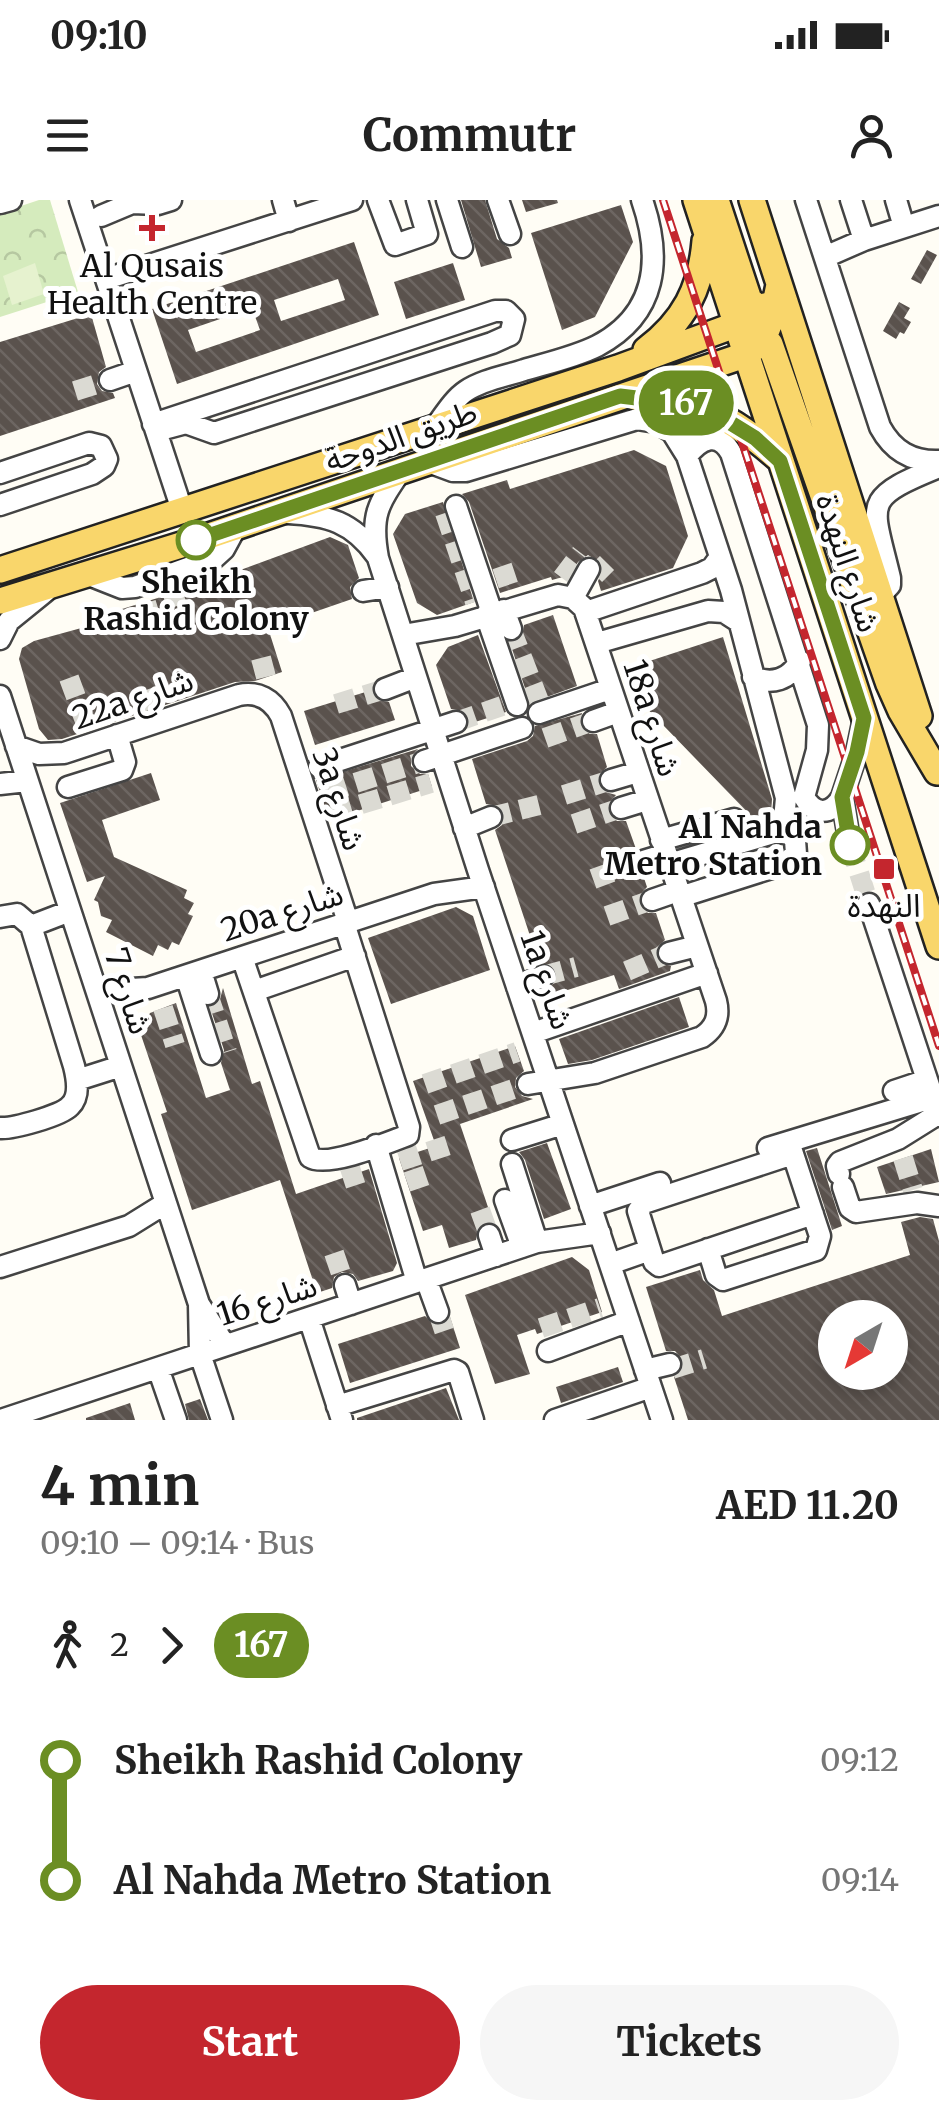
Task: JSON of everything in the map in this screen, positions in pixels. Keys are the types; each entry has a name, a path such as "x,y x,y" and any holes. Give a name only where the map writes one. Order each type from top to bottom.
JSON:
{"main road":[{"name":"شارع النهدة","path":"696,200 939,946"},
{"path":"716,200 749,300 759,308 777,294"},
{"name":"شارع النهدة","path":"752,200 777,294 938,775"},
{"path":"618,368 666,334 689,307 697,287 706,231"},
{"name":"طريق الدوحة","path":"0,601 236,527 745,355 764,337 777,294"},
{"path":"735,325 751,328 764,337 783,374 890,684 938,775"},
{"name":"طريق الدوحة","path":"0,570 618,368 735,325"},
{"path":"620,396 703,406 755,438 780,461"},
{"path":"74,576 175,532 182,523 182,510"}],"street":[{"path":"0,204 11,200"},
{"path":"171,200 97,208 106,279 182,510"},
{"path":"282,200 289,221"},
{"path":"106,279 352,200"},
{"path":"378,200 396,245 427,234 418,200"},
{"path":"450,200 465,246"},
{"path":"501,200 512,233"},
{"path":"436,426 462,393 584,352 630,320 648,289 654,265 654,241 642,200"},
{"path":"806,200 884,434 904,454 939,464"},
{"path":"851,200 863,237"},
{"path":"896,200 904,227"},
{"path":"824,252 939,216"},
{"path":"155,428 495,311 506,311 514,319 514,330 492,343 214,433 188,419"},
{"path":"492,343 503,377"},
{"path":"110,380 136,371"},
{"path":"414,465 466,472 638,419 656,422 672,432 687,456 728,582 786,798 783,831"},
{"path":"687,456 710,438 728,446 800,661 819,734 804,797 816,811 833,808 842,797 864,718"},
{"path":"0,472 89,443 96,443 106,452 99,471 0,505"},
{"path":"880,596 890,585 890,578 875,522 878,505 896,486 939,464"},
{"name":"1a شارع","path":"414,465 376,510 378,558 433,730 432,758 439,780 464,825 517,987 538,1082 555,1100 662,1420"},
{"path":"456,506 501,607 518,705"},
{"name":"1a شارع","path":"278,512 338,520 359,534 378,558"},
{"path":"0,639 20,611 74,576 143,594 170,585 217,556 236,527"},
{"path":"406,646 501,607 573,597 614,603 702,573 720,557"},
{"path":"573,597 592,572"},
{"path":"702,573 728,582"},
{"path":"362,588 387,583"},
{"name":"18a شارع","path":"538,1082 594,1073 708,1032 718,1010 596,644 573,597"},
{"path":"614,603 615,624 626,634"},
{"path":"596,644 708,611 724,612 738,621"},
{"path":"753,676 780,680 800,661"},
{"path":"386,693 417,681"},
{"name":"22a شارع","path":"0,784 22,762 39,754 56,755 91,737 260,689"},
{"name":"3a شارع","path":"260,689 281,716 410,1130 405,1136 376,1145"},
{"path":"539,713 610,689"},
{"name":"شارع 7","path":"0,696 199,1304 225,1346"},
{"path":"593,721 618,712"},
{"path":"318,767 456,722"},
{"path":"432,758 522,728"},
{"path":"68,787 122,770 122,730"},
{"path":"0,772 22,762"},
{"path":"611,780 638,772"},
{"path":"842,797 850,845"},
{"path":"622,808 648,800"},
{"path":"464,825 490,814"},
{"path":"640,862 732,816"},
{"path":"664,848 700,855 783,831"},
{"path":"652,900 709,888 791,860 797,847 795,840 783,831"},
{"path":"700,855 697,873 709,888"},
{"name":"20a شارع","path":"105,1016 151,987 481,878"},
{"path":"868,904 934,1102"},
{"path":"31,926 70,911"},
{"path":"0,918 16,914 31,926 77,1080 74,1102 69,1108 0,1128"},
{"path":"669,953 697,946"},
{"path":"254,991 355,956"},
{"path":"242,957 310,1156 324,1162 376,1145 398,1185 422,1280 438,1312"},
{"path":"529,1044 707,973"},
{"path":"190,974 206,995"},
{"path":"190,974 207,1054"},
{"path":"517,987 543,976"},
{"path":"151,987 162,1008"},
{"name":"20a شارع","path":"96,991 151,987"},
{"path":"77,1080 121,1066"},
{"name":"18a شارع","path":"555,1100 594,1073"},
{"path":"894,1090 934,1102"},
{"path":"813,1214 659,1266 638,1211 644,1203 790,1148 934,1102"},
{"path":"934,1102 900,1149 840,1162 837,1166 850,1208 856,1212 915,1197 939,1206"},
{"path":"512,1140 563,1124"},
{"path":"708,1250 716,1274 723,1280 812,1252 821,1241 790,1148"},
{"name":"شارع 16","path":"0,1420 309,1318 348,1294 422,1280 492,1246 537,1242 790,1148"},
{"path":"512,1164 537,1242"},
{"path":"506,1200 537,1242"},
{"path":"0,1268 129,1226 166,1203"},
{"path":"129,1226 172,1225"},
{"path":"611,1267 649,1248"},
{"name":"شارع 7","path":"199,1304 200,1354 222,1420"},
{"path":"600,1308 626,1311"},
{"path":"546,1344 626,1311"},
{"path":"309,1318 340,1414 460,1380 473,1420"},
{"path":"555,1420 671,1367"},
{"path":"158,1368 176,1420"}],"green space":[{"path":"50,200 78,292 0,317 0,213"},
{"path":"35,263 44,294 12,305 3,276"}],"building":[{"path":"461,200 485,200 497,239 509,248 512,258 481,267"},
{"path":"522,200 557,200 558,203 526,212"},
{"path":"621,205 633,242 595,317 562,330 531,233"},
{"path":"354,242 379,315 177,384 152,309","holes":["338,279 345,300 281,321 274,300","252,308 260,330 196,352 188,330"]},
{"path":"927,250 937,255 921,284 911,279"},
{"path":"453,263 465,300 406,319 394,282"},
{"path":"899,302 910,308 904,318 911,322 896,339 883,331"},
{"path":"91,314 106,367 99,372 97,384 115,398 0,436 0,342"},
{"path":"634,450 666,466 688,536 673,568 601,591 601,563 588,555 570,575 500,593 469,502 462,494 507,480 510,489"},
{"path":"443,502 474,602 437,615 417,603 393,534 405,514"},
{"path":"330,537 348,545 359,578 350,587 352,599 268,628 282,672 255,681 235,682 62,739 48,740 39,729 19,659 22,648 85,627 83,621 200,585"},
{"path":"553,615 577,686 530,703 510,643 522,637 524,625"},
{"path":"478,635 506,712 469,724 464,711 451,709 436,665 448,647"},
{"path":"723,637 772,799 771,814 754,819 634,695 625,669"},
{"path":"372,690 377,700 389,702 395,720 315,745 304,711"},
{"path":"582,713 580,727 597,734 607,767 598,776 598,785 602,791 616,795 608,804 608,813 617,821 626,821 636,849 627,858 627,867 636,875 643,875 647,887 639,896 639,905 648,913 656,913 665,940 656,948 656,957 660,963 671,966 670,971 619,989 614,975 549,996 547,989 554,983 556,972 550,965 539,963 495,830 502,825 504,813 499,806 486,804 472,759 527,741 535,726"},
{"path":"418,749 411,757 411,766 420,774 428,774 432,787 329,820 316,780"},
{"path":"151,773 160,800 102,820 114,857 187,890 184,898 194,903 188,914 193,916 179,945 172,942 168,950 158,945 153,956 106,932 112,920 101,916 94,900 105,876 87,882 60,803"},
{"path":"456,907 473,916 490,970 391,1004 368,938"},
{"path":"223,988 252,1084 260,1081 296,1194 369,1169 397,1263 393,1271 358,1281 353,1274 342,1272 334,1277 332,1288 317,1293 280,1180 192,1210 161,1114 167,1112 140,1032 150,1013 176,1003 206,1098 230,1090 221,1063 224,1050 210,1007 219,1003"},
{"path":"679,997 689,1027 592,1060 568,1064 559,1039"},
{"path":"515,1046 524,1071 516,1078 515,1087 522,1096 533,1099 460,1124 493,1222 479,1225 476,1240 449,1248 442,1225 423,1231 399,1158 436,1146 413,1081"},
{"path":"547,1143 571,1209 544,1219 519,1152"},
{"path":"817,1148 842,1226 832,1230 806,1151"},
{"path":"931,1149 939,1182 886,1194 877,1167"},
{"path":"920,1217 933,1219 939,1241 939,1420 688,1420 674,1377 683,1369 683,1360 675,1351 666,1351 646,1287 700,1270 703,1280 714,1290 722,1316 910,1255 901,1222"},
{"path":"572,1257 589,1270 602,1312 537,1334 535,1329 517,1335 530,1374 495,1384 465,1295"},
{"path":"425,1316 437,1326 450,1317 460,1348 350,1383 338,1344"},
{"path":"618,1367 623,1382 561,1403 556,1387"},
{"path":"446,1388 459,1420 357,1420 357,1418"},
{"path":"200,1399 208,1420 189,1420 185,1404"},
{"path":"130,1403 135,1420 86,1420 86,1418"}],"tunnel":[{"path":"75,391 110,380"},
{"path":"445,513 475,602"},
{"path":"562,578 581,553"},
{"path":"595,575 607,563"},
{"path":"502,566 510,590"},
{"path":"173,594 177,606"},
{"path":"146,603 150,616"},
{"path":"511,629 539,701"},
{"path":"261,658 266,677"},
{"path":"69,678 89,732"},
{"path":"336,704 385,689"},
{"path":"143,691 151,715"},
{"path":"116,699 123,724"},
{"path":"456,722 502,706"},
{"path":"545,738 593,721"},
{"path":"327,792 424,761"},
{"path":"564,795 611,780"},
{"path":"332,813 431,783"},
{"path":"491,817 539,805"},
{"path":"574,824 621,808"},
{"path":"850,845 869,904"},
{"path":"593,879 640,862"},
{"path":"607,916 652,900"},
{"path":"627,971 669,953"},
{"path":"543,976 576,967"},
{"path":"208,994 227,1052"},
{"path":"163,1008 175,1045"},
{"path":"425,1084 517,1052"},
{"path":"437,1115 528,1084"},
{"path":"400,1161 452,1144"},
{"path":"903,1158 913,1190"},
{"path":"343,1179 377,1168"},
{"path":"407,1182 433,1173"},
{"path":"480,1210 489,1235"},
{"path":"334,1253 345,1285"},
{"path":"541,1328 600,1308"},
{"path":"438,1312 445,1333"},
{"path":"672,1369 704,1359"}],"railway":[{"path":"663,200 939,1046"}],"bus line":[{"name":"167","path":"196,540 620,396 703,406 755,438 780,461 864,718 842,797 850,845"}],"place":[{"name":"Al Qusais Health Centre","path":"152,228"},
{"name":"Sheikh Rashid Colony","path":"196,540"},
{"name":"Al Nahda Metro Station","path":"850,845"},
{"name":"النهدة","path":"884,869"}]}
